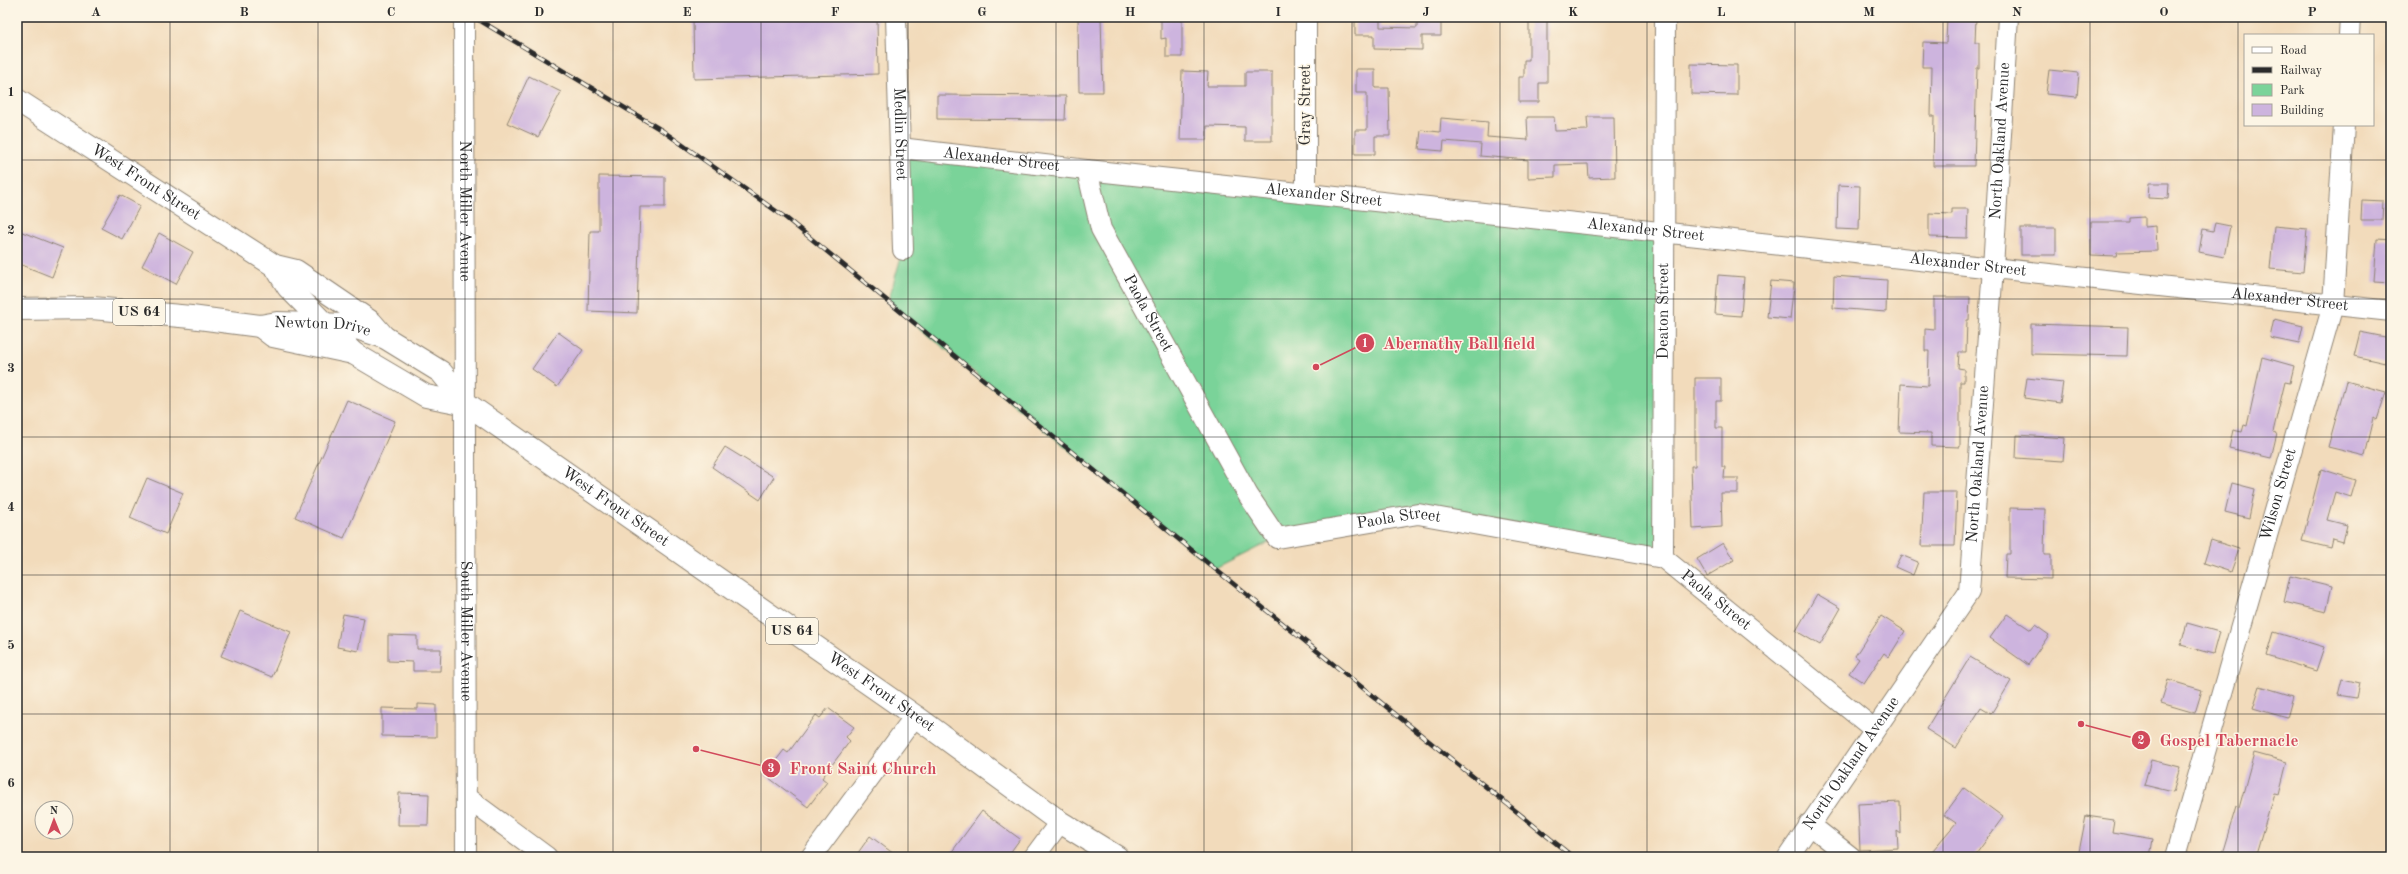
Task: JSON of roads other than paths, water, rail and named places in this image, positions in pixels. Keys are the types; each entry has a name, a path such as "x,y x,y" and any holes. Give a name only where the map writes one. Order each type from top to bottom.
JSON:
{"main road":[{"name":"West Front Street","path":"17,100 275,266 296,271 371,322 384,337 441,372 467,404 916,716 1060,822 1117,857"},
{"name":"West Front Street","path":"275,266 288,287 353,353 426,396 467,404"},
{"name":"Newton Drive","path":"17,309 92,308 191,317 260,326 277,323 325,323 348,325 384,337"},
{"name":"Newton Drive","path":"260,326 273,336 353,353"}],"street":[{"name":"North Miller Avenue","path":"464,17 467,404"},
{"name":"Medlin Street","path":"896,17 903,250"},
{"name":"Gray Street","path":"1306,17 1306,192"},
{"name":"Deaton Street","path":"1663,558 1665,17"},
{"name":"North Oakland Avenue","path":"1788,857 1809,824 1969,592 1993,268 2008,17"},
{"path":"2349,34 2350,17"},
{"name":"Wilson Street","path":"2175,857 2332,306 2344,126"},
{"name":"Alexander Street","path":"900,148 1087,170 1306,192 2332,306 2391,311"},
{"name":"Paola Street","path":"1087,170 1101,229 1248,495 1277,538 1418,514 1663,558 1874,729"},
{"name":"South Miller Avenue","path":"466,857 467,404"},
{"path":"811,857 916,716"},
{"path":"467,798 547,857"},
{"path":"1034,857 1060,822"},
{"path":"1809,824 1851,857"}],"railway":[{"path":"474,17 663,131 786,218 1215,569 1573,857"}],"place":[{"name":"Abernathy Ball field","path":"1316,367"},
{"name":"Gospel Tabernacle","path":"2081,724"},
{"name":"Front Saint Church","path":"696,749"}]}
